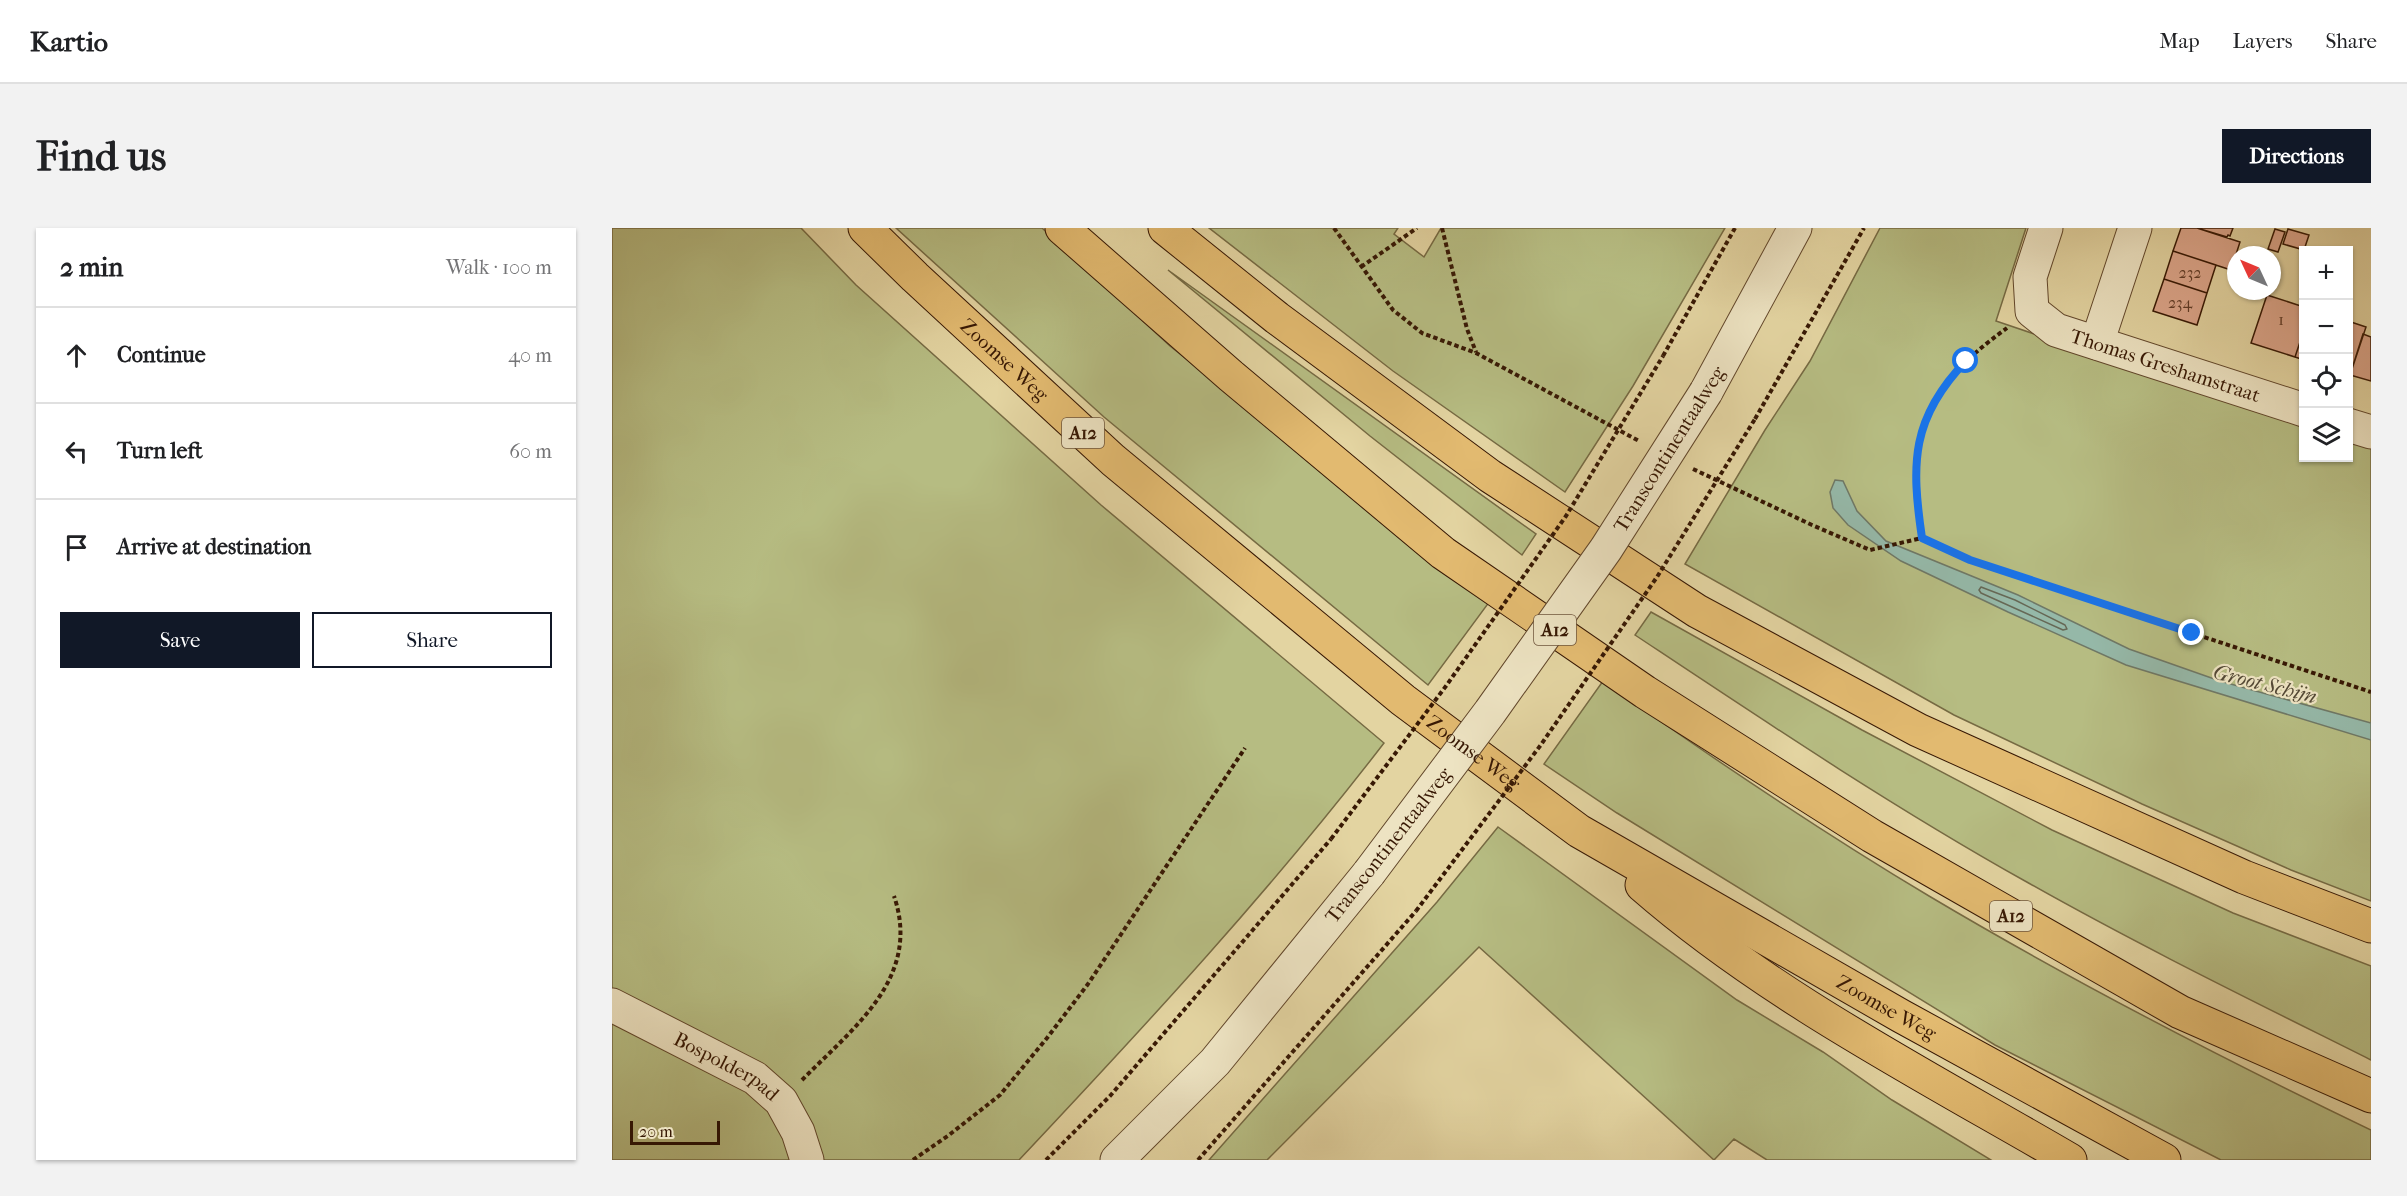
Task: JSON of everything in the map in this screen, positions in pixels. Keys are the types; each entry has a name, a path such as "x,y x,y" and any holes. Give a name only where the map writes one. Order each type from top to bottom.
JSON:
{"highway":[{"name":"Zoomse Weg","path":"865,228 1113,459 1403,700 1579,831 1901,1016 2164,1160"},
{"name":"A12","path":"1062,228 1231,376 1443,553 1645,692 1872,836 2170,1006 2371,1096"},
{"path":"1165,228 1277,318 1490,476 1696,611 1918,730 2244,877 2371,926"},
{"path":"1579,831 1653,896 1721,949 1827,1018 2070,1160"}],"street":[{"name":"Transcontinentaalweg","path":"1117,1160 1215,1062 1369,873 1490,712 1606,549 1706,392 1795,228"},
{"path":"2032,311 2030,277 2046,228"},
{"path":"2097,343 2135,228"},
{"name":"Thomas Greshamstraat","path":"2032,311 2056,330 2299,408"},
{"path":"2353,426 2371,432"},
{"name":"Bospolderpad","path":"612,1005 755,1078 781,1101 798,1132 807,1160"}],"path":[{"path":"1334,228 1393,310 1422,333 1476,353 1467,329 1442,228"},
{"path":"1361,267 1417,228"},
{"path":"1046,1160 1125,1079 1331,839 1446,686 1566,516 1663,356 1735,228"},
{"path":"1198,1160 1416,911 1540,746 1657,578 1755,419 1864,228"},
{"path":"1922,538 1916,496 1918,449 1919,437 1930,407 1946,382 1966,361 1990,340 2032,311"},
{"path":"1870,550 1922,538 1970,560 2371,692"},
{"path":"913,1160 949,1136 999,1095 1047,1038 1088,984 1245,748"},
{"path":"781,1101 868,1013 891,980 900,952 902,925 894,896"}],"green space":[{"path":"612,228 801,228 856,285 1101,505 1384,743 1252,904 1161,1007 1019,1160 612,1160"},
{"path":"896,228 1042,228 1170,346 1490,601 1428,685 1104,417"},
{"path":"1209,228 1398,228 1394,234 1424,257 1441,228 1725,228 1633,386 1565,492 1393,371"},
{"path":"1880,228 2026,228 1996,321 2299,424 2299,462 2353,462 2353,441 2371,448 2371,901 2291,870 2142,804 1954,715 1685,564 1765,430 1810,361"},
{"path":"1168,270 1536,534 1522,555 1370,436"},
{"path":"1651,612 1862,730 2052,830 2233,913 2371,966 2371,1060 2110,928 1876,793 1635,635"},
{"path":"1603,681 1764,792 1929,896 2147,1018 2371,1130 2371,1160 2221,1160 1995,1045 1617,813 1544,764"},
{"path":"1498,827 1737,1000 1823,1052 1892,1100 1991,1160 1767,1160 1734,1139 1714,1160 1479,947 1267,1160 1209,1160 1437,902"}],"water":[{"path":"1835,480 1843,481 1857,511 1886,541 2018,595 2129,649 2220,681 2371,723 2371,740 2126,665 1901,561 1848,525 1833,508 1830,492"}],"building":[{"path":"2181,228 2197,228 2240,242 2239,246 2227,246 2227,269 2173,251"},
{"path":"2197,228 2233,228 2230,236 2227,237"},
{"path":"2275,229 2285,232 2280,246 2269,246"},
{"path":"2288,229 2309,235 2305,246 2299,246 2299,249 2283,244"},
{"path":"2173,251 2216,265 2207,293 2164,279"},
{"path":"2164,279 2207,293 2197,325 2153,311"},
{"path":"2265,300 2281,300 2299,305 2299,345 2295,357 2251,343"},
{"path":"2353,323 2366,327 2353,366"},
{"path":"2363,334 2371,337 2371,381 2353,376 2353,366"},
{"path":"2299,345 2299,358 2295,357"}],"route":[{"path":"1966,361 1946,382 1930,407 1919,437 1916,496 1922,538 1970,560 2192,633"}],"water label":[{"name":"Groot Schijn","path":"2265,684"}]}
